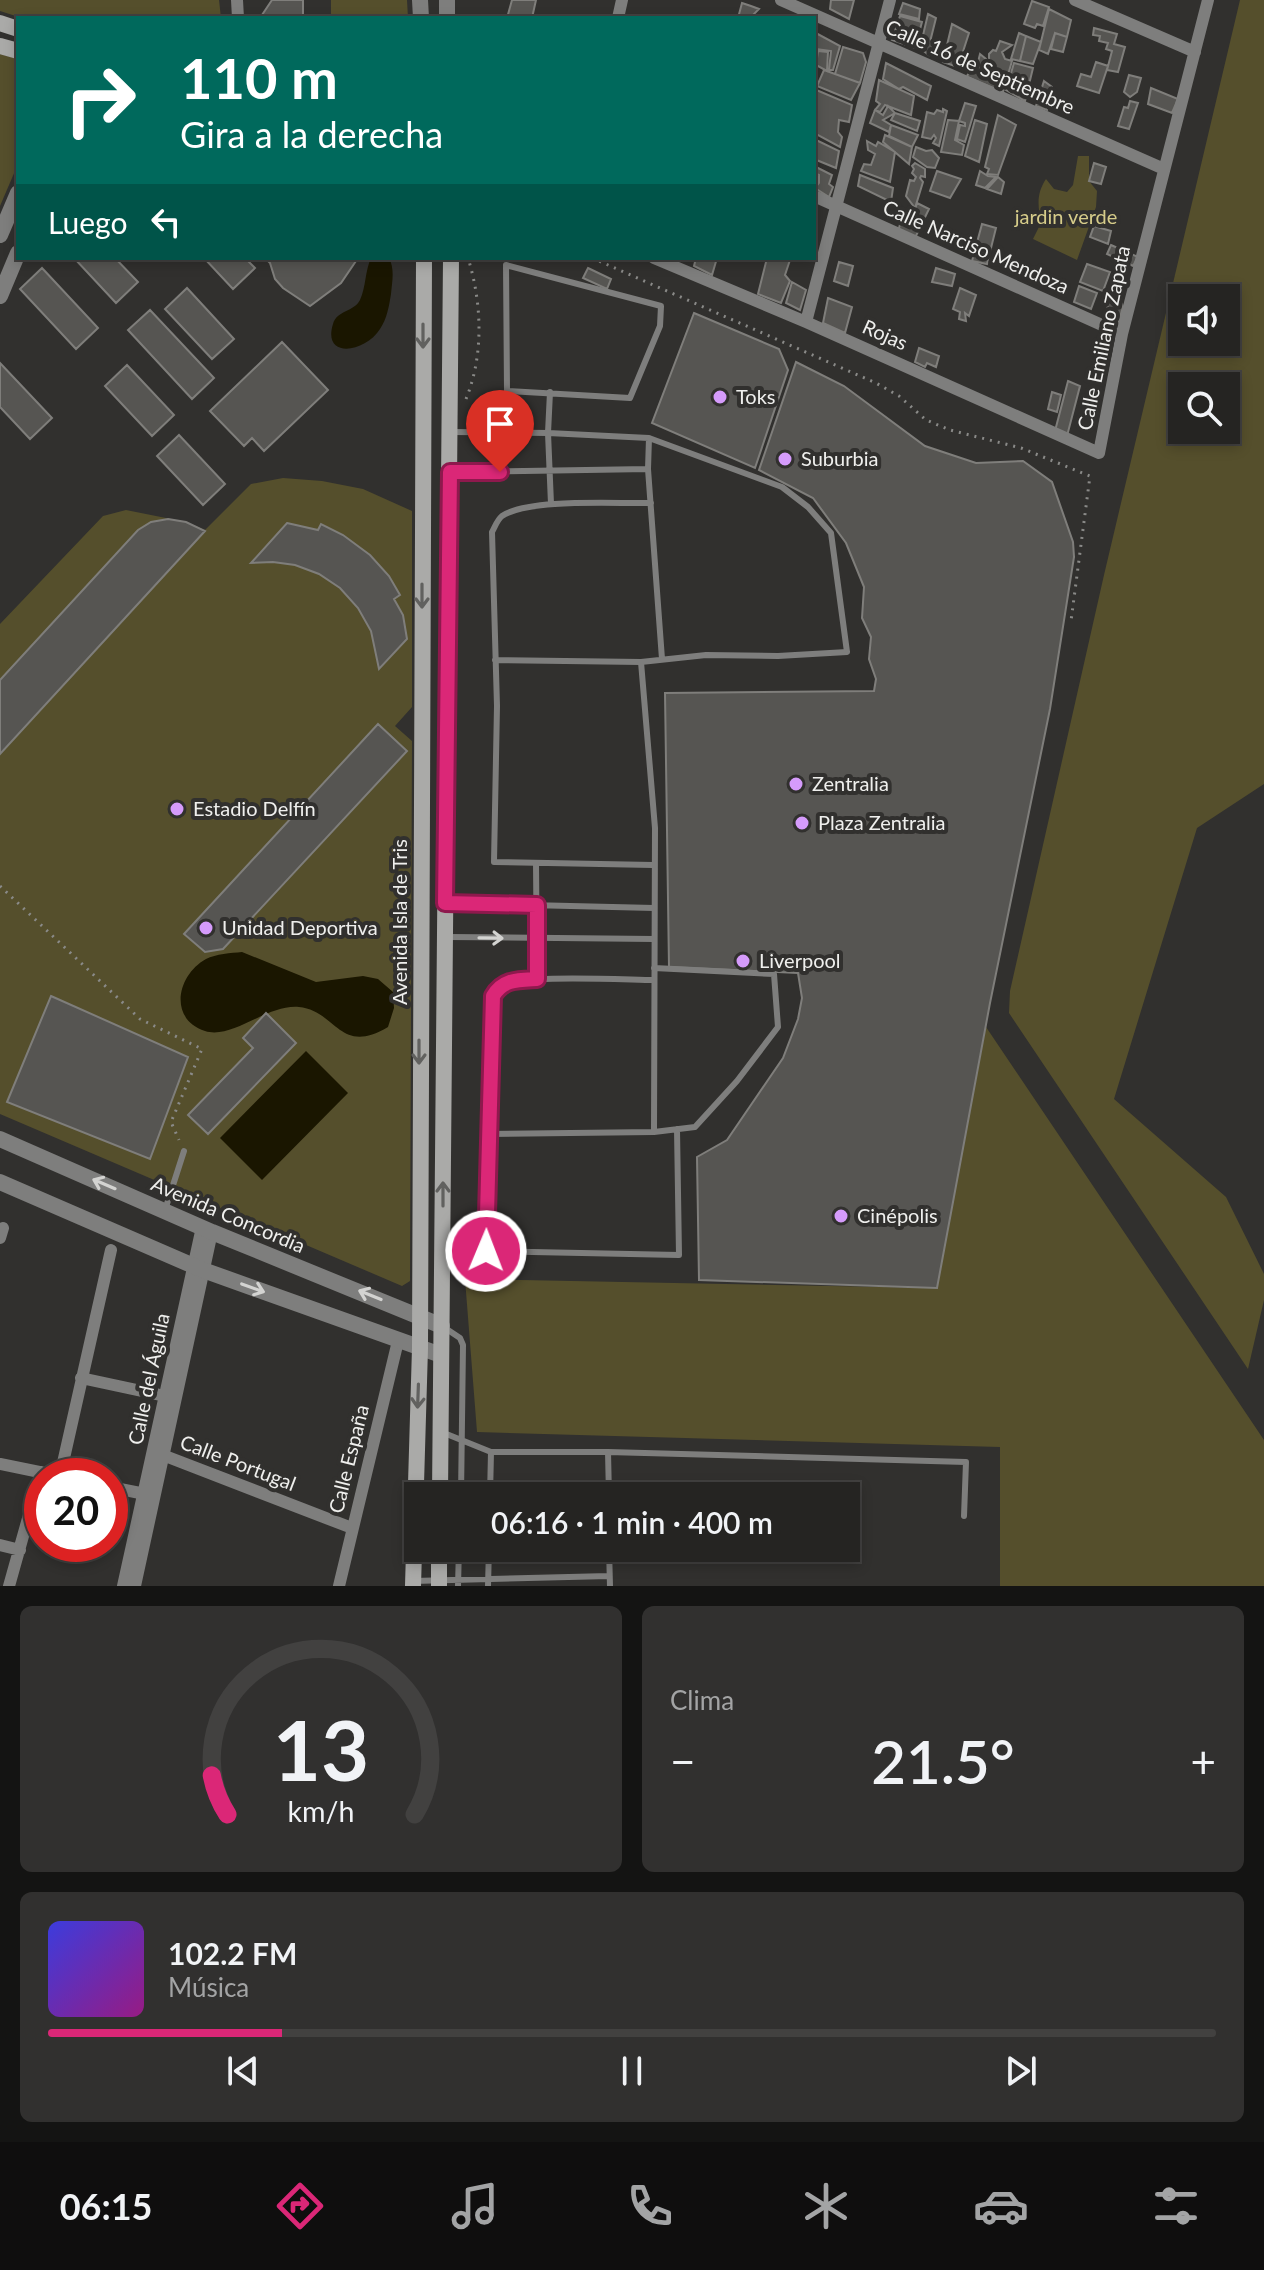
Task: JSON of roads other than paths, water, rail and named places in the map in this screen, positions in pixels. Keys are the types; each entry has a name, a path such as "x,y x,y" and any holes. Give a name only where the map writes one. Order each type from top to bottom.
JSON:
{"main road":[{"name":"Avenida Isla de Tris","path":"413,1584 420,1348 424,260"},
{"path":"440,1482 451,260"},
{"path":"439,1562 439,1584"}],"street":[{"name":"Calle 16 de Septiembre","path":"781,0 1164,169"},
{"path":"806,322 890,0"},
{"path":"1075,0 1195,52"},
{"name":"Calle Emiliano Zapata","path":"1099,453 1122,334 1208,0"},
{"name":"Calle Narciso Mendoza","path":"816,197 1122,334"},
{"path":"0,235 16,198"},
{"path":"0,296 16,258"},
{"name":"Rojas","path":"659,260 1099,453"},
{"name":"Avenida Concordia","path":"0,1139 442,1326"},
{"path":"0,1182 198,1268 441,1355"},
{"name":"Calle del Águila","path":"123,1586 159,1454 207,1229"},
{"path":"64,1458 111,1250"},
{"name":"Calle del Águila","path":"159,1454 165,1396 198,1268"},
{"name":"Calle España","path":"339,1586 398,1341"},
{"path":"81,1378 165,1396"},
{"name":"Calle Portugal","path":"159,1454 352,1528"},
{"path":"0,1464 24,1469"},
{"path":"128,1491 149,1495"},
{"name":"Calle del Águila","path":"135,1586 149,1495"},
{"path":"9,1586 24,1535"},
{"path":"0,1545 20,1550"}],"lane":[{"path":"506,265 661,306 660,326 630,398 550,392 507,391 506,265"},
{"path":"550,392 551,504"},
{"path":"449,432 649,438 782,487 808,507 831,533 847,652 641,662 495,660"},
{"path":"649,438 648,469 662,659"},
{"path":"450,472 648,469"},
{"path":"651,503 551,504 518,510 500,517 492,532 497,706 494,862 653,865"},
{"path":"641,662 653,789 654,1132"},
{"path":"536,863 537,979"},
{"path":"445,903 654,908"},
{"path":"445,937 654,939"},
{"path":"488,1134 654,1132 695,1127 737,1081 778,1027 774,974 654,968"},
{"path":"653,980 537,979 509,981 498,987 493,996 486,1251 679,1255 677,1129"},
{"path":"165,1210 184,1151"},
{"path":"442,1326 455,1334 463,1345 461,1482"},
{"path":"440,1431 491,1452 608,1452 966,1462 964,1516"},
{"path":"490,1482 491,1452"},
{"path":"608,1452 609,1482"},
{"path":"458,1583 459,1562"},
{"path":"488,1586 489,1562"},
{"path":"609,1562 610,1586"},
{"path":"413,1584 458,1583 489,1578 609,1576"}],"place":[{"name":"Toks","path":"720,397"},
{"name":"Suburbia","path":"785,459"},
{"name":"Zentralia","path":"796,784"},
{"name":"Estadio Delfín","path":"177,809"},
{"name":"Plaza Zentralia","path":"802,823"},
{"name":"Unidad Deportiva","path":"206,928"},
{"name":"Liverpool","path":"743,961"},
{"name":"Cinépolis","path":"841,1216"}],"park label":[{"name":"jardin verde","path":"1066,217"}]}
